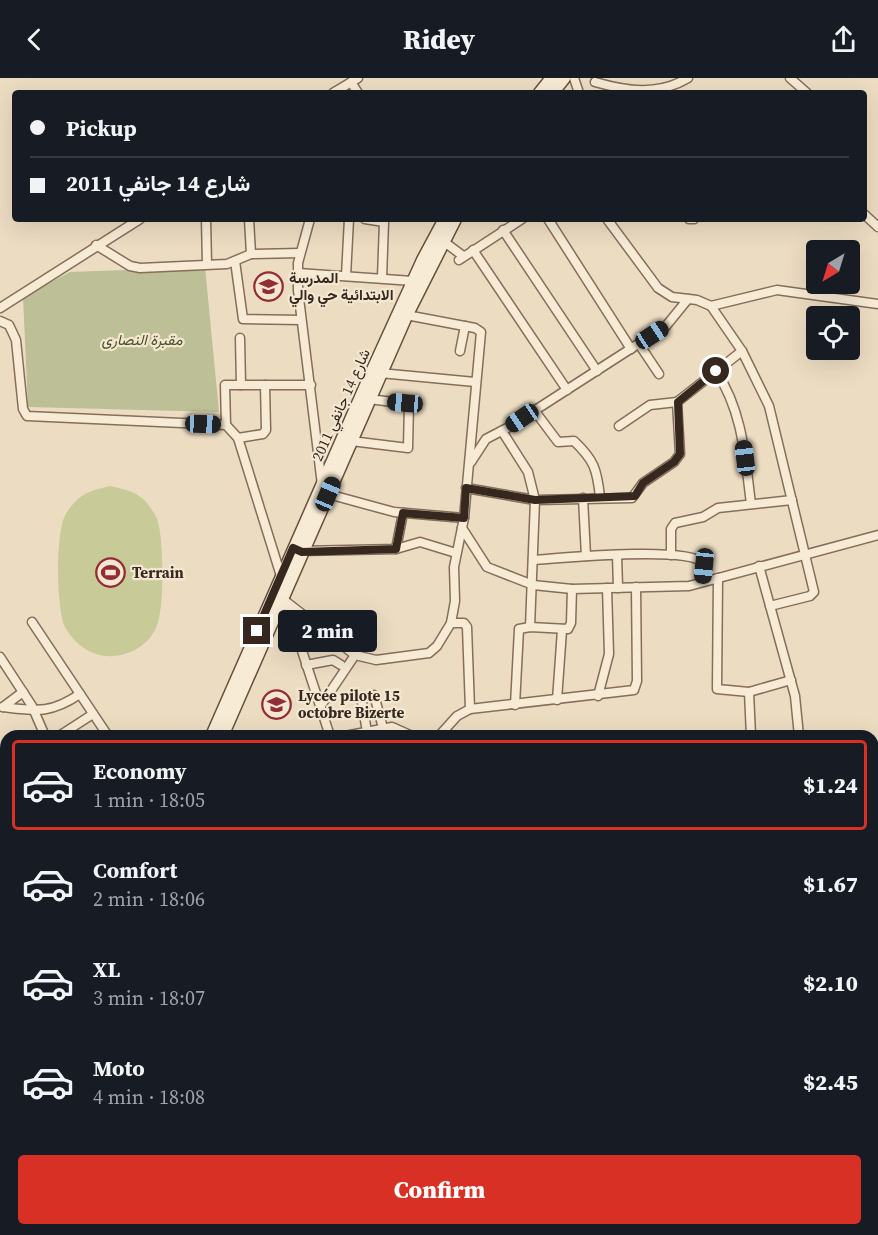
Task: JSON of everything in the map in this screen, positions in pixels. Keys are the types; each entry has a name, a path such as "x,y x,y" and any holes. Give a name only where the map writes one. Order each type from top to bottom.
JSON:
{"main road":[{"path":"542,90 552,78"},
{"path":"554,90 564,78"},
{"name":"شارع 14 جانفي 2011","path":"325,490 351,441 380,373 413,281 444,222"},
{"name":"شارع 14 جانفي 2011","path":"225,730 298,550 402,315 453,222"},
{"name":"شارع 14 جانفي 2011","path":"215,730 280,597 281,576 298,550"}],"street":[{"path":"645,90 671,85 688,78"},
{"path":"790,78 804,90"},
{"path":"338,90 355,80"},
{"path":"594,80 628,90"},
{"path":"867,217 878,227"},
{"path":"0,308 135,222"},
{"path":"206,222 207,264"},
{"path":"249,222 251,254"},
{"path":"309,222 300,253 298,273 301,320 325,490 403,513 463,523"},
{"path":"346,276 349,222"},
{"path":"382,278 384,222"},
{"path":"443,241 461,258 517,222"},
{"path":"550,222 631,349"},
{"path":"609,222 658,288 672,297 711,306 777,290 878,304"},
{"path":"503,230 597,371"},
{"path":"96,245 135,267 235,261 251,254 300,253"},
{"path":"473,250 567,390"},
{"path":"235,261 243,319 301,320"},
{"path":"298,273 413,281"},
{"path":"468,469 481,444 671,322 688,299"},
{"path":"711,306 742,351 769,406 813,594 770,606"},
{"path":"280,597 355,655 376,660 429,653 437,646 451,623 455,601 456,553 463,523 481,332 479,329 402,315"},
{"path":"0,321 9,325 16,340 23,409 27,416 226,425"},
{"path":"460,351 465,326"},
{"path":"240,338 241,385"},
{"path":"639,344 659,374"},
{"path":"619,426 650,405 678,402 742,351"},
{"path":"716,371 727,388 739,418 751,504"},
{"path":"380,373 475,382"},
{"path":"238,438 263,434 266,430 265,385"},
{"path":"281,576 238,438 226,425 223,387 311,385"},
{"path":"351,441 408,448 410,404 369,399"},
{"path":"466,488 535,500 635,496 643,483 678,458 680,443 678,402"},
{"path":"534,410 558,442 574,441 593,461 597,471 600,496"},
{"path":"502,431 528,472 535,500 530,627"},
{"path":"583,498 586,556"},
{"path":"671,555 671,529 675,523 703,517 718,508 792,500"},
{"path":"396,549 403,513"},
{"path":"463,523 487,567 533,585 572,589 689,586 804,553 878,535"},
{"path":"298,550 396,549 420,542 456,553"},
{"path":"617,555 618,588"},
{"path":"533,560 586,556 671,555 701,560 704,566 702,582"},
{"path":"759,566 791,680 798,730"},
{"path":"718,578 716,687 722,691 749,692 791,680"},
{"path":"444,730 457,716 470,709 598,696 634,690 637,685 636,587"},
{"path":"598,696 609,659 607,588"},
{"path":"515,705 519,632 522,627 562,630 570,627 572,589"},
{"path":"280,597 328,730"},
{"path":"32,622 104,730"},
{"path":"451,623 464,623 468,627 470,709"},
{"path":"557,700 562,630"},
{"path":"320,707 355,655"},
{"path":"0,657 34,710 35,719 41,730"},
{"path":"306,665 333,660 341,665"},
{"path":"1,707 23,692"},
{"path":"749,692 751,730"},
{"path":"1,707 53,710 80,694"},
{"path":"367,730 362,702 364,698 375,695 382,728"},
{"path":"68,730 93,714"},
{"path":"374,730 392,727 399,730"}],"green space":[{"name":"مقبرة النصارى","path":"205,267 219,412 28,407 23,297 70,272"},
{"path":"110,486 139,496 147,503 156,517 161,541 162,590 159,619 153,634 144,644 132,651 106,656 85,649 73,639 65,627 60,605 58,556 61,527 70,508 86,494"}],"place":[{"name":"المدرسة الابتدائية حي والي","path":"268,287"},
{"name":"Terrain","path":"111,573"},
{"name":"Lycée pilote 15 octobre Bizerte","path":"277,705"}],"route":[{"path":"257,631 293,548 302,552 396,549 403,513 464,518 466,488 535,500 600,496 632,498 643,483 678,458 680,443 678,402 716,371"}]}
